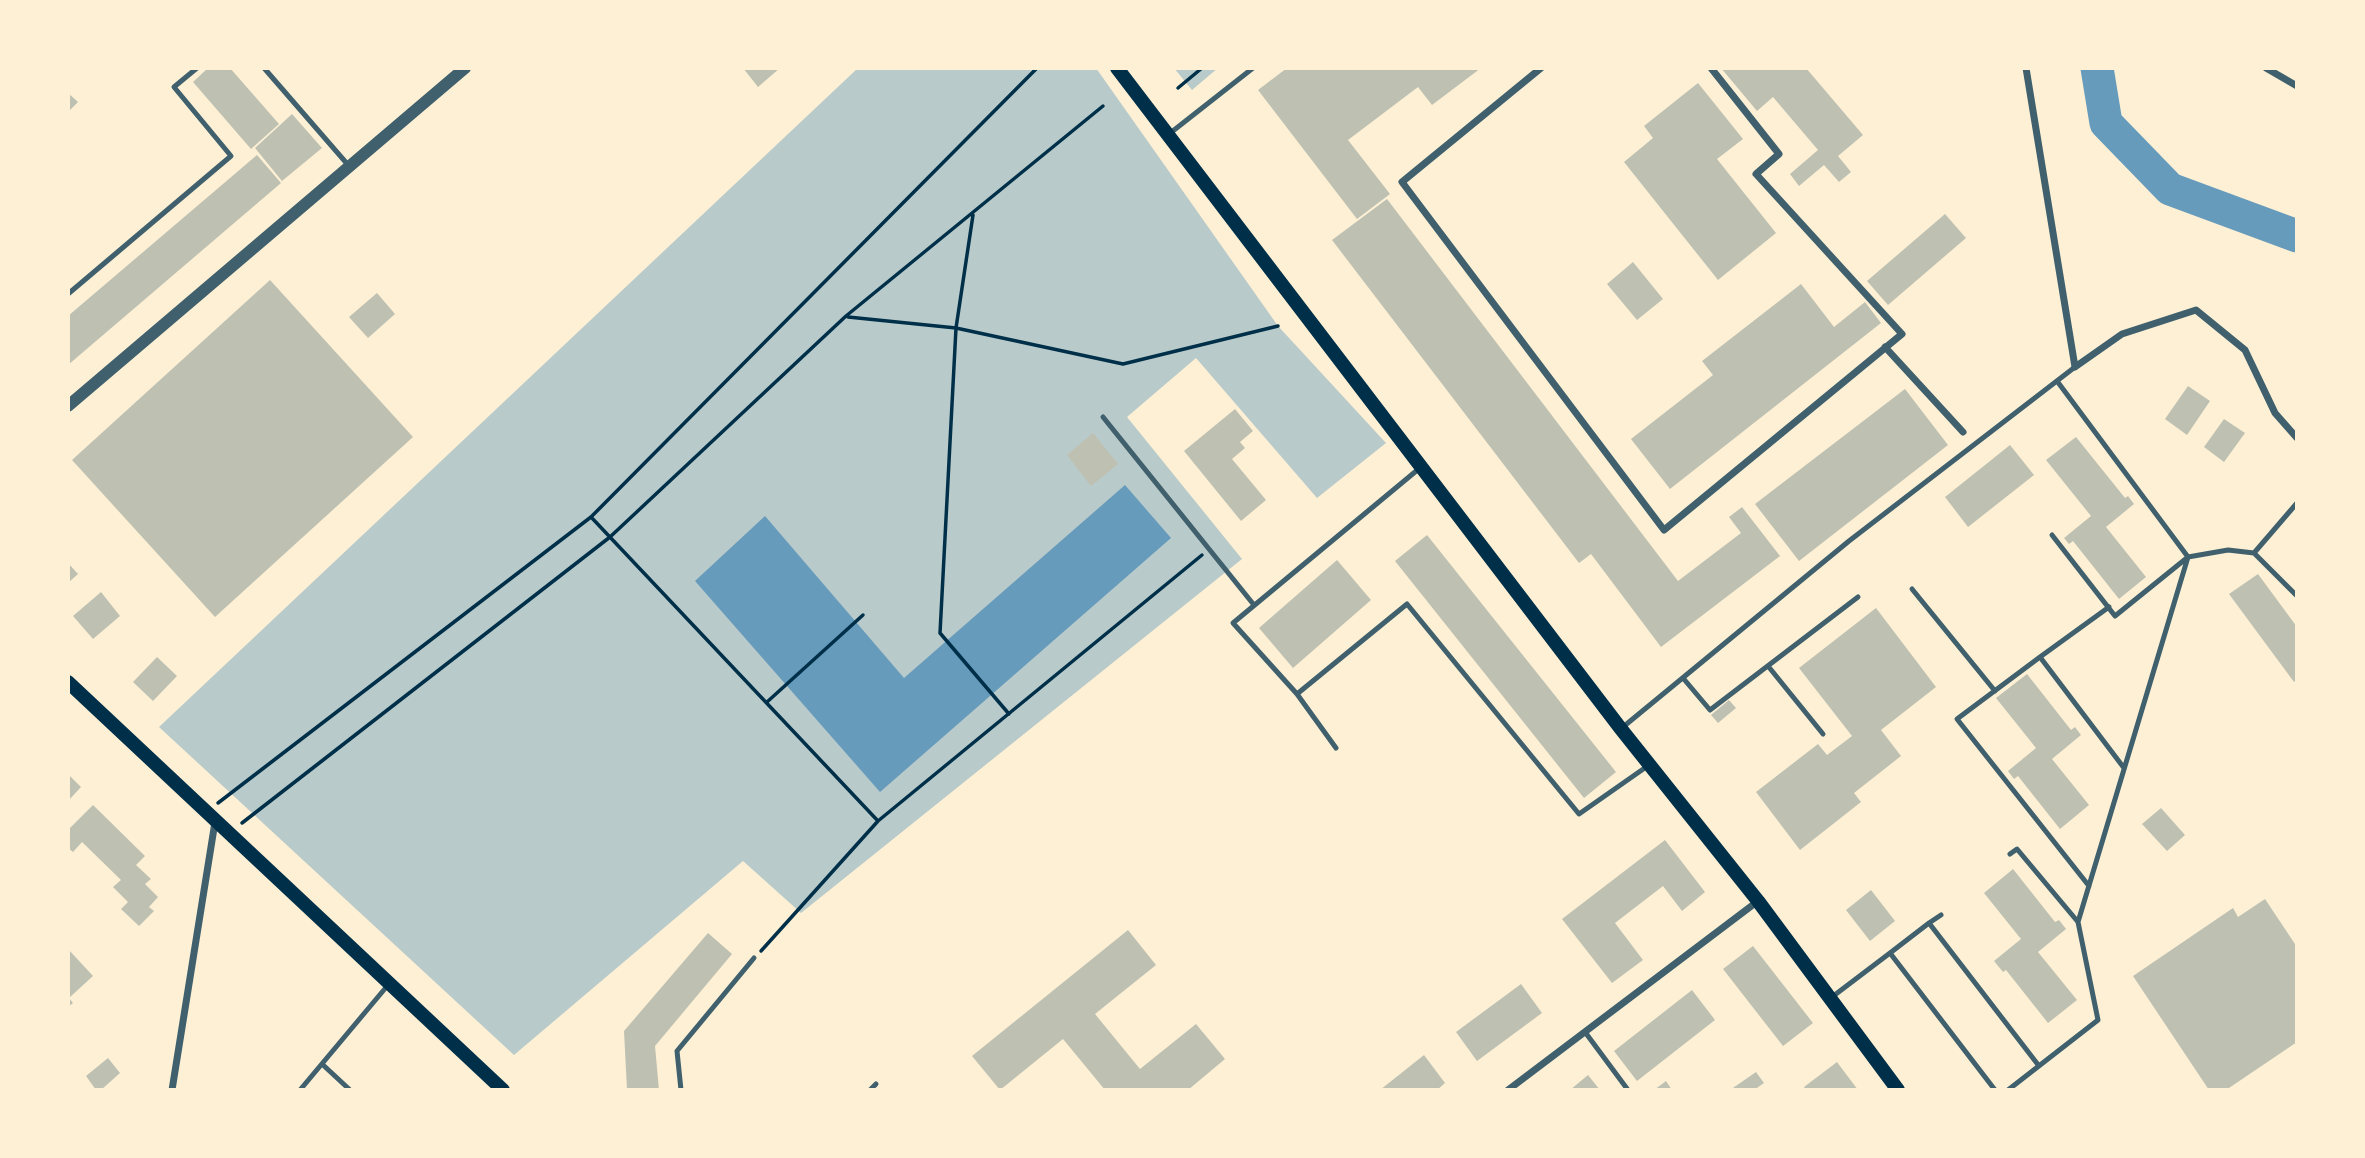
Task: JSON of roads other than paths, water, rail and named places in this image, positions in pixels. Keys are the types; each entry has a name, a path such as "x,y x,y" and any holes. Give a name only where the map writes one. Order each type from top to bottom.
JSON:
{"main road":[{"path":"1117,68 1621,730 1758,901 1898,1090"},
{"path":"68,682 503,1090"}],"street":[{"path":"68,406 465,68"},
{"path":"1541,68 1402,182 1664,530 1902,334 1756,174 1779,154 1711,68"},
{"path":"2026,68 2075,367 2122,334 2196,310 2245,350 2275,413 2297,438"},
{"path":"2266,68 2297,86"},
{"path":"1885,347 1964,432"},
{"path":"172,1090 216,818"},
{"path":"1508,1090 1758,901"}],"lane":[{"path":"68,293 231,156 174,87 197,68"},
{"path":"264,68 350,166"},
{"path":"1169,134 1253,68"},
{"path":"1621,730 1849,541 2075,367"},
{"path":"2057,381 2188,557"},
{"path":"1103,417 1254,605"},
{"path":"1964,432 1973,446"},
{"path":"1336,748 1297,694 1233,623 1421,467"},
{"path":"2253,553 2297,503"},
{"path":"2052,535 2115,616 2188,557 2228,550 2253,553 2297,596"},
{"path":"2078,922 2188,557"},
{"path":"1912,589 1995,691"},
{"path":"1683,678 1710,710 1858,597"},
{"path":"1297,694 1407,604 1579,814 1649,765"},
{"path":"2089,886 1957,719 2109,607"},
{"path":"2040,657 2124,768"},
{"path":"1768,666 1823,734"},
{"path":"2008,1090 2098,1020 2078,922 2017,849 2010,855"},
{"path":"1830,998 1941,915"},
{"path":"1929,923 2039,1066"},
{"path":"1890,953 1995,1090"},
{"path":"681,1090 677,1051 754,958"},
{"path":"300,1090 390,983"},
{"path":"1585,1032 1628,1090"},
{"path":"322,1064 350,1090"},
{"path":"870,1090 876,1084"}],"water":[{"path":"1125,485 1171,538 880,792 695,581 765,516 904,678"}],"waterway":[{"path":"2097,68 2106,123 2170,189 2297,236"}]}
